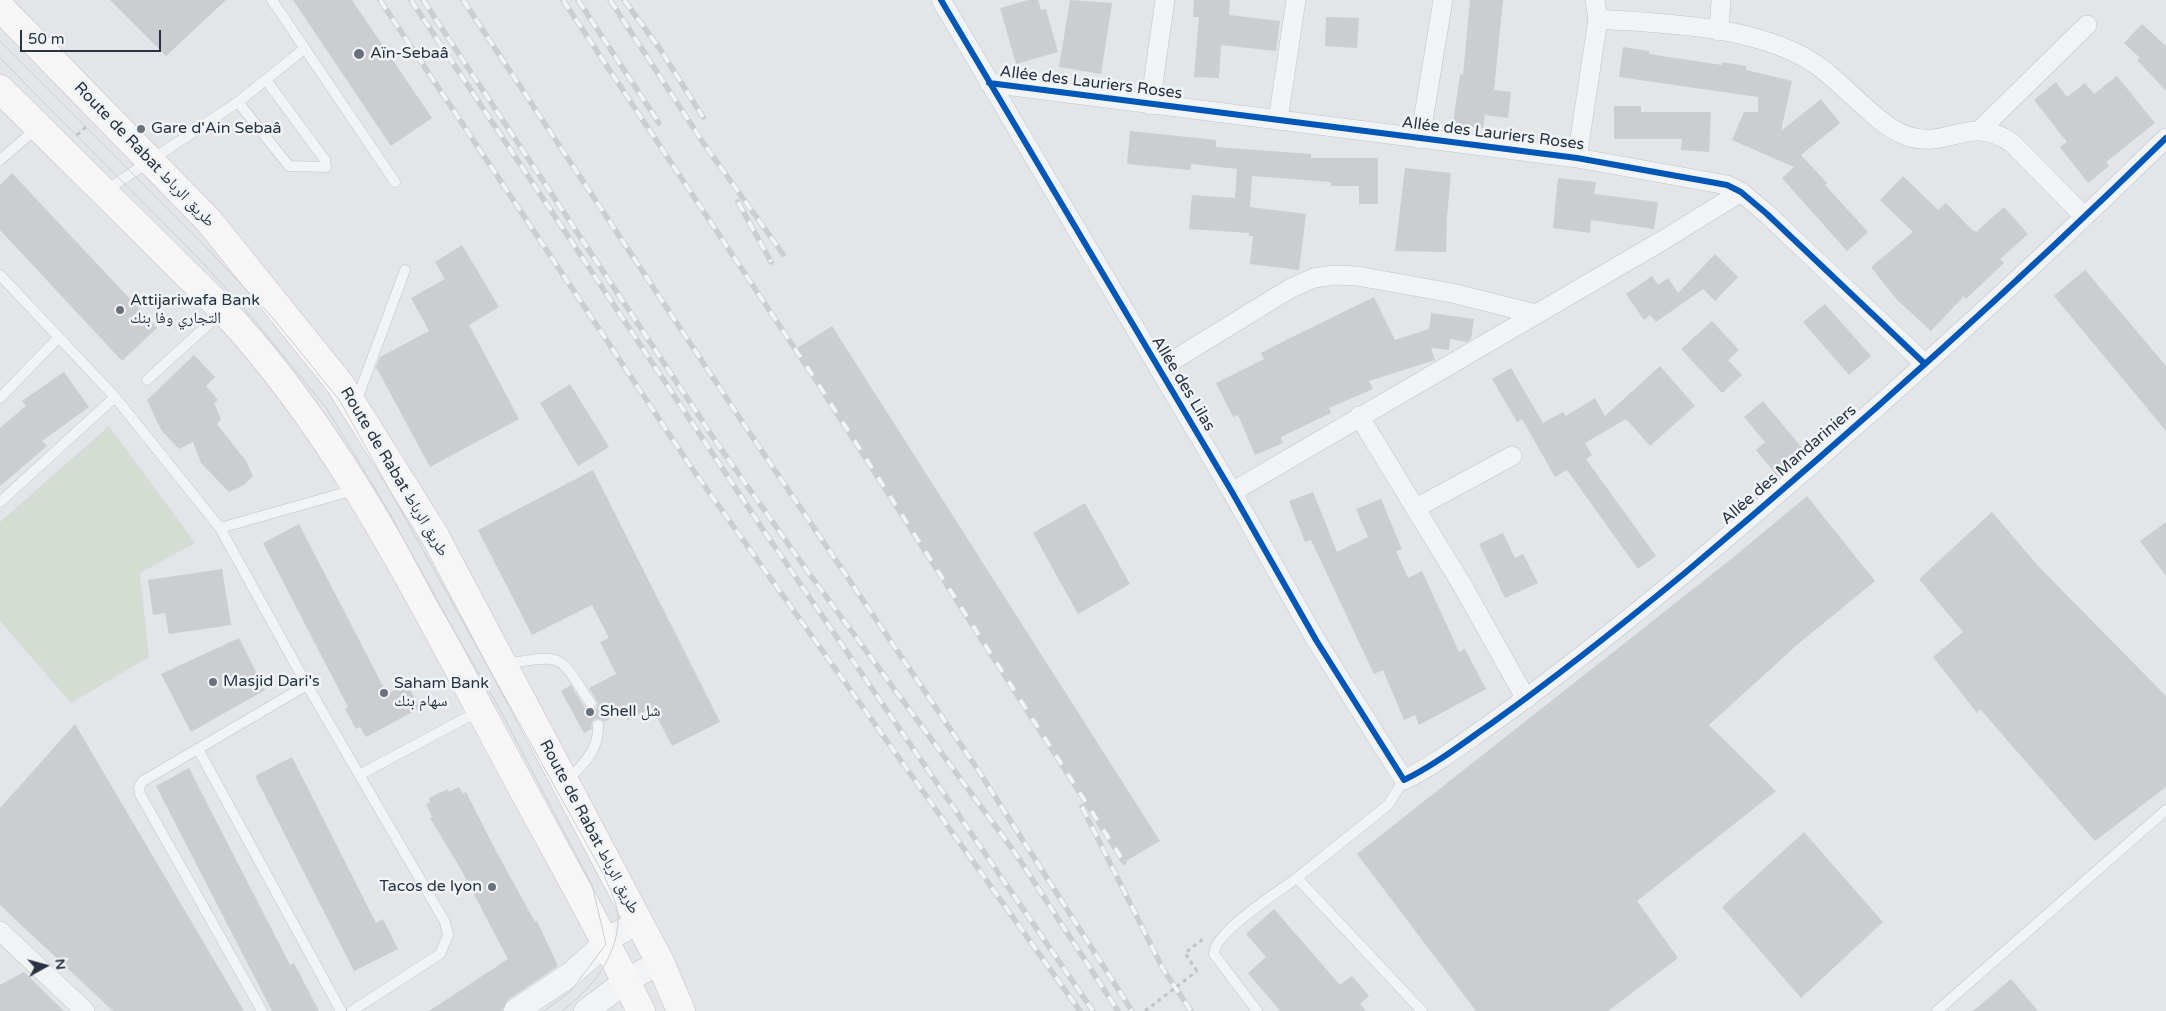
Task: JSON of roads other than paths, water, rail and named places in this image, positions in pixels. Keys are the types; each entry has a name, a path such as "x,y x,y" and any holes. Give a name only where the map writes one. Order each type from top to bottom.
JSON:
{"main road":[{"name":"Route de Rabat طريق الرباط","path":"0,7 215,229 290,319 340,384 435,536 660,962 681,1011"},
{"path":"0,89 173,263 224,311 257,346 305,408 398,558 641,1011"}],"street":[{"name":"Allée des Lilas","path":"941,0 1232,492 1316,640 1404,780"},
{"path":"1150,105 1165,0"},
{"path":"1278,120 1296,0"},
{"path":"1420,139 1443,0"},
{"path":"1577,158 1598,19 1595,0"},
{"path":"1719,31 1722,0"},
{"path":"1598,19 1719,31 1778,46 1800,55 1840,83 1892,129 1907,136 1932,139 1981,130 2000,134 2012,142 2084,216"},
{"path":"1981,130 2087,25"},
{"name":"Allée des Lauriers Roses","path":"989,83 1577,158 1714,182 1741,192 1767,214 1925,364"},
{"name":"Allée des Mandariniers","path":"1404,780 1426,769 1526,699 1643,608 1760,510 1925,364 2166,138"},
{"path":"1232,492 1741,192"},
{"path":"1159,369 1291,288 1314,278 1334,275 1357,276 1452,293 1536,314"},
{"path":"1359,416 1461,583 1526,699"},
{"path":"1416,508 1512,456"},
{"path":"516,1011 571,974 615,935 639,922"},
{"path":"0,931 85,1011"},
{"path":"586,1011 626,981 660,962"}],"lane":[{"path":"272,0 395,182"},
{"path":"104,192 238,102 304,49"},
{"path":"238,102 289,166 326,167 325,160 266,80"},
{"path":"0,160 37,128"},
{"path":"354,406 405,270"},
{"path":"0,275 115,397 220,528 358,775 445,922 448,935 440,954 352,1011"},
{"path":"147,380 224,311"},
{"path":"0,398 58,338"},
{"path":"0,502 115,397"},
{"path":"220,528 356,490"},
{"path":"504,664 543,658 556,659 567,667 591,704"},
{"path":"262,1011 140,794 139,787 143,781 307,685"},
{"path":"358,775 480,710"},
{"path":"566,782 593,752 597,742 598,725"},
{"path":"198,749 341,1011"},
{"path":"1257,1011 1214,954 1216,943 1241,918 1297,878 1388,805 1404,780"},
{"path":"1938,1011 2166,810"},
{"path":"1297,878 1422,1011"}],"tram line":[{"path":"0,41 203,244 272,317 340,401 605,877 617,907 617,931 614,945 608,958 593,982 562,1011"},
{"path":"0,58 202,262 256,322 327,409 388,510 439,605 498,706 592,885 606,944 570,992 544,1011"}],"railway":[{"path":"380,0 691,467 1080,1011"},
{"path":"411,0 764,531 1093,1011"},
{"path":"423,0 719,446 808,572 1016,854 1118,1011"},
{"path":"463,0 745,426 978,770 1132,1011"},
{"path":"563,0 815,379 1124,862"},
{"path":"578,0 659,123"},
{"path":"610,0 704,144 783,254"},
{"path":"624,0 660,49 703,117"},
{"path":"738,202 771,262"},
{"path":"1082,807 1163,969 1191,1011"}],"place":[{"name":"Aïn-Sebaâ","path":"359,54"},
{"name":"Gare d'Ain Sebaâ","path":"141,129"},
{"name":"Attijariwafa Bank التجاري وفا بنك","path":"120,310"},
{"name":"Masjid Dari's","path":"213,682"},
{"name":"Saham Bank سهام بنك","path":"384,693"},
{"name":"Shell شل","path":"590,712"},
{"name":"Tacos de lyon","path":"492,887"}]}
